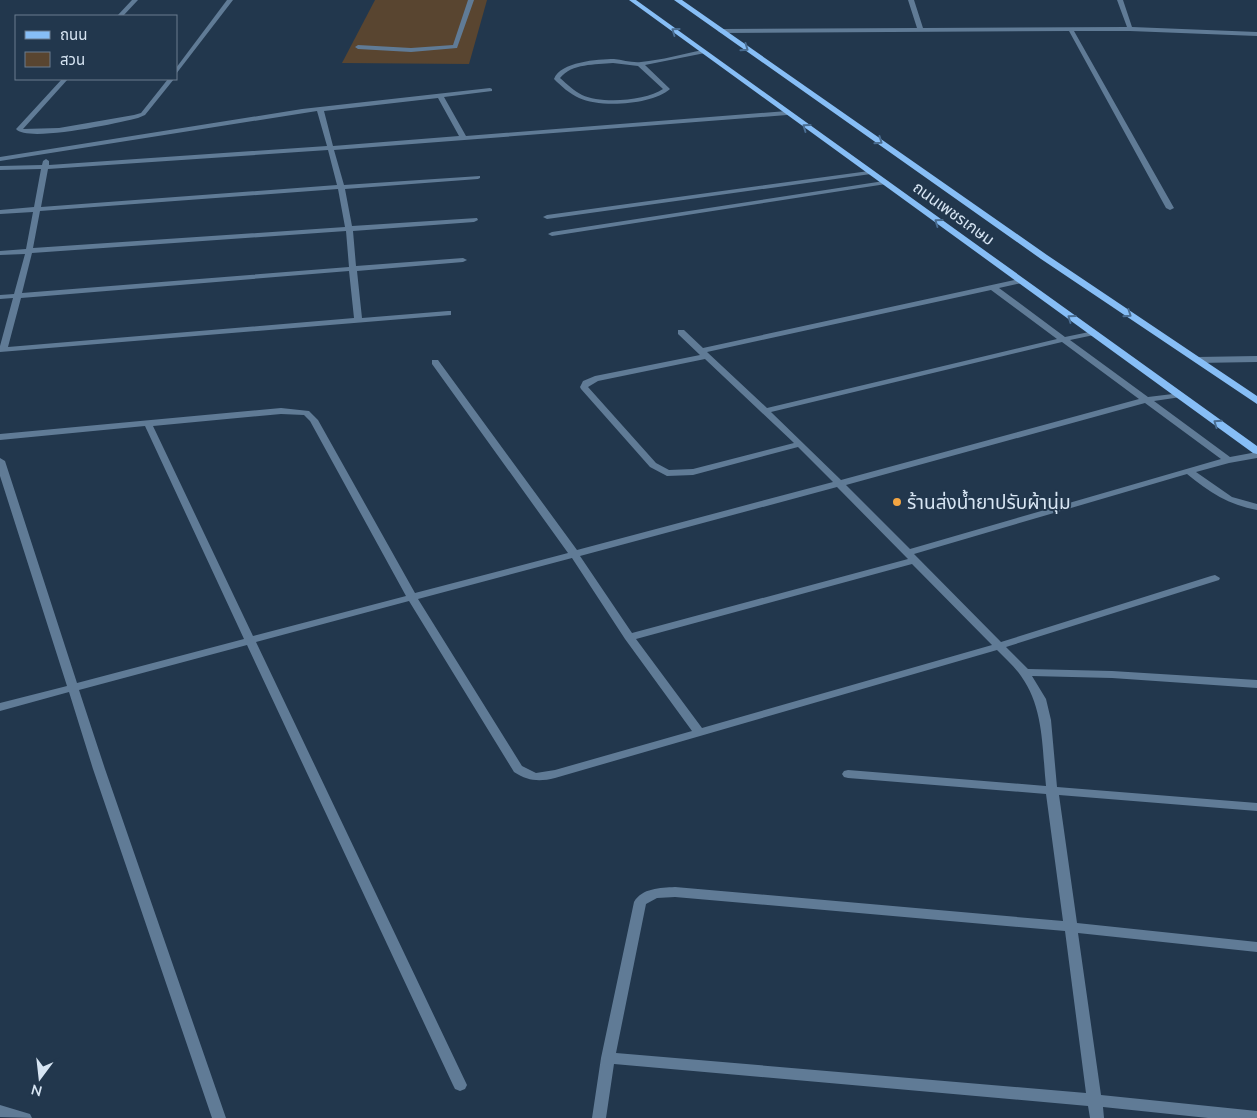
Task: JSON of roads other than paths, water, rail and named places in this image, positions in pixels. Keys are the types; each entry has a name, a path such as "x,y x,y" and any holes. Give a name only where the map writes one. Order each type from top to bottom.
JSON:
{"main road":[{"name":"ถนนเพชรเกษม","path":"632,0 869,173 1257,451"},
{"name":"ถนนเพชรเกษม","path":"677,0 1044,257 1257,401"}],"street":[{"path":"121,15 135,0"},
{"path":"178,69 230,0"},
{"path":"358,47 411,50 455,47 471,0"},
{"path":"911,0 921,31"},
{"path":"1120,0 1130,29"},
{"path":"721,31 1130,29 1257,34"},
{"path":"1070,30 1170,208"},
{"path":"640,64 667,89 663,93 623,101 590,100 581,98 557,77 566,69 581,64 613,61 640,64 703,52"},
{"path":"64,80 19,128 20,131 26,133 54,130 143,114 170,80"},
{"path":"0,158 320,109 490,90"},
{"path":"440,95 464,137"},
{"path":"320,109 341,187 349,229 358,321"},
{"path":"0,168 46,167 331,148 787,113"},
{"path":"46,152 46,167 29,251 2,350 448,313"},
{"path":"547,216 869,173"},
{"path":"0,212 478,177"},
{"path":"552,234 884,183"},
{"path":"0,254 474,220"},
{"path":"0,297 463,260"},
{"path":"800,444 692,472 668,473 654,465 584,387 586,383 595,379 1019,281"},
{"path":"991,286 1228,460"},
{"path":"681,332 800,444 912,557 1025,673 1040,699 1045,720 1052,791 1097,1118"},
{"path":"764,411 1091,333"},
{"path":"1197,360 1257,359"},
{"path":"435,362 575,555 629,637 699,732"},
{"path":"0,707 575,555 1145,400 1178,395"},
{"path":"0,437 281,411 306,413 314,420 412,597 518,769 529,777 539,778 555,774 999,646 1215,578"},
{"path":"148,424 460,1085"},
{"path":"629,637 912,557 1189,471 1228,460 1257,455"},
{"path":"0,461 99,769 218,1118"},
{"path":"1189,471 1225,499 1242,505 1257,507"},
{"path":"1025,673 1080,671 1257,684"},
{"path":"848,774 1257,807"},
{"path":"599,1118 608,1058 640,902 654,893 674,892 1257,947"},
{"path":"608,1058 1094,1100 1257,1117"},
{"path":"0,1111 25,1118"}],"place":[{"name":"ร้านส่งน้ำยาปรับผ้านุ่ม","path":"897,502"}]}
